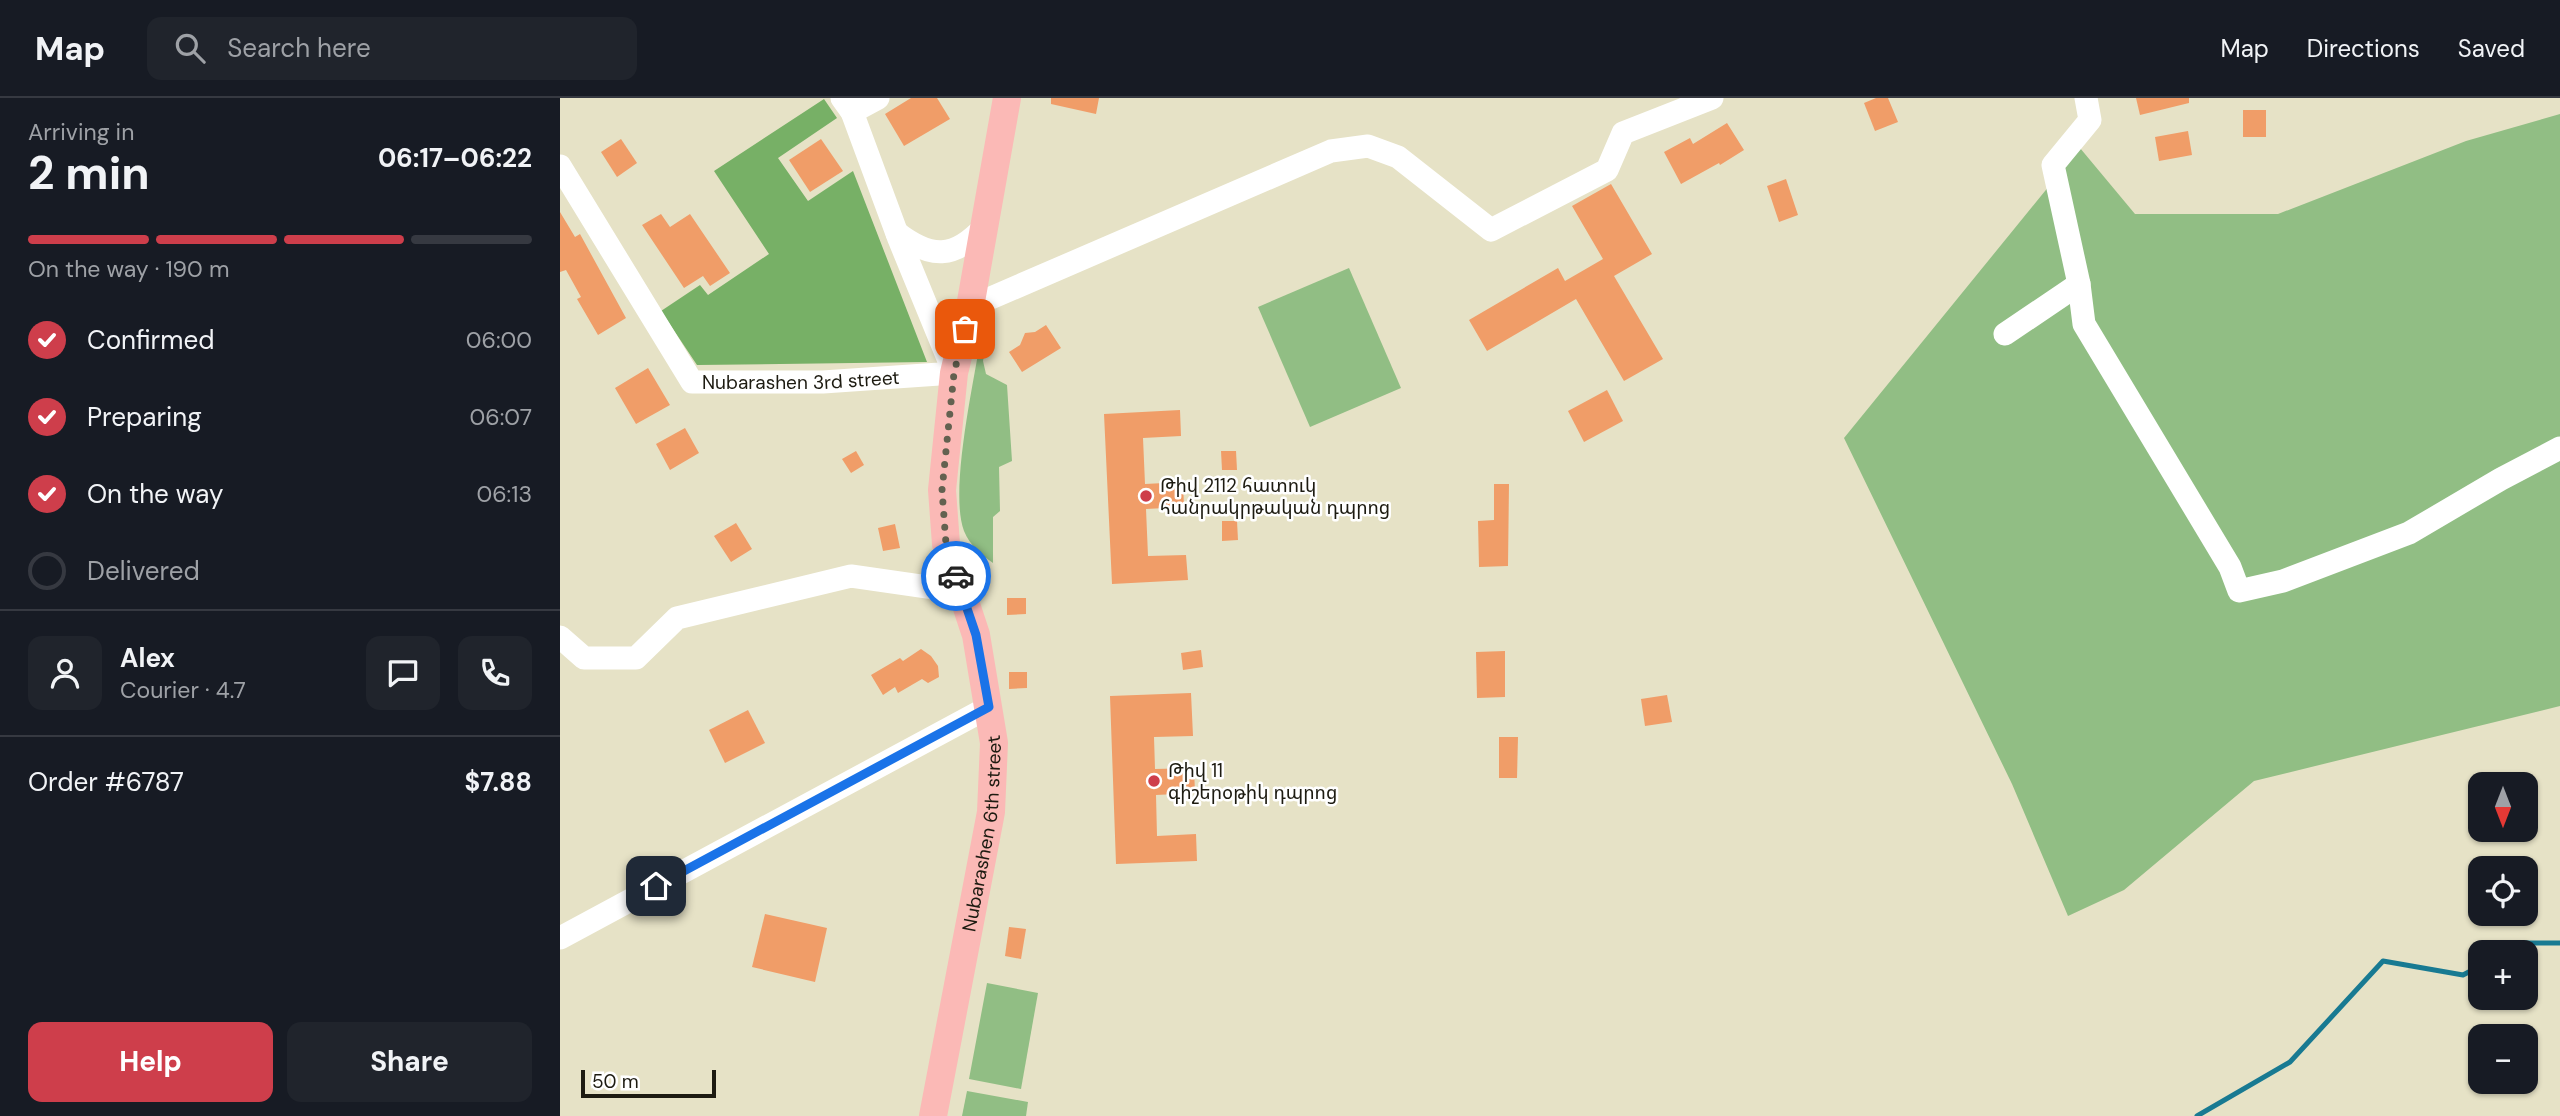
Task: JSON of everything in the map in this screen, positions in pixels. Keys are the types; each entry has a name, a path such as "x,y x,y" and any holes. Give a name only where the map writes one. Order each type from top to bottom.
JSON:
{"main road":[{"name":"Nubarashen 6th street","path":"933,1116 991,812 993,743 976,635 946,544 942,490 954,373 970,307 1007,98"}],"street":[{"path":"878,98 847,105 954,373"},
{"path":"970,307 1331,151 1368,146 1398,157 1491,230 1606,170 1623,133 1712,98"},
{"path":"2088,109 2053,165 2079,284 2084,324 2231,567 2239,591 2283,582 2409,533 2501,478 2560,448"},
{"name":"Nubarashen 3rd street","path":"560,166 692,382 823,382 954,373"},
{"path":"897,233 925,251 938,253 971,242 984,227"},
{"path":"2005,334 2079,284"},
{"path":"560,637 584,658 636,658 677,618 851,576 962,592"},
{"path":"560,938 989,707"}],"green space":[{"path":"824,99 837,118 778,158 808,201 853,171 927,362 697,365 661,311 700,285 708,295 769,254 714,171"},
{"path":"2560,114 2560,706 2254,781 2124,890 2068,916 2012,784 1844,438 2080,148 2135,214 2278,214 2466,141"},
{"path":"1349,268 1401,388 1310,427 1258,307"},
{"path":"981,336 986,346 983,361 986,374 1007,385 1012,461 999,467 1000,511 993,517 993,563 969,541 960,513 959,490 964,436"},
{"path":"987,983 1038,993 1021,1089 969,1079"},
{"path":"967,1091 1028,1102 1026,1116 962,1116"}],"building":[{"path":"911,98 937,98 950,119 904,146 885,114"},
{"path":"1051,98 1099,98 1096,114 1051,104"},
{"path":"1876,98 1888,98 1898,122 1875,131 1864,103"},
{"path":"2136,98 2189,98 2189,103 2140,115"},
{"path":"2243,110 2266,110 2266,137 2243,137"},
{"path":"1727,123 1744,150 1681,184 1664,152 1690,138 1693,144"},
{"path":"2188,131 2192,155 2159,161 2155,137"},
{"path":"621,139 637,163 617,177 601,152"},
{"path":"821,139 843,171 810,192 789,160"},
{"path":"1786,179 1798,215 1779,222 1767,186"},
{"path":"1611,184 1652,254 1614,276 1663,359 1624,381 1576,299 1487,351 1469,320 1558,268 1565,281 1603,259 1572,206"},
{"path":"560,212 575,237 580,234 626,318 598,335 577,299 581,297 566,270 560,272"},
{"path":"661,214 670,227 690,214 730,273 710,286 703,276 684,288 642,225"},
{"path":"1046,325 1061,348 1022,372 1009,352 1020,345 1025,333 1035,332"},
{"path":"648,368 670,405 636,424 615,388"},
{"path":"1607,390 1623,421 1584,442 1568,411"},
{"name":"Թիվ 2112 հատուկ հանրակրթական դպրոց","path":"1180,410 1181,436 1143,438 1145,484 1183,482 1184,507 1146,509 1148,556 1186,555 1188,580 1112,584 1104,414"},
{"path":"685,428 699,453 670,470 656,444"},
{"path":"856,451 864,465 851,473 842,459"},
{"path":"1221,451 1236,451 1237,470 1222,470"},
{"path":"1494,484 1509,484 1508,566 1479,567 1478,521 1494,520"},
{"path":"1222,521 1237,521 1238,540 1222,541"},
{"path":"736,523 752,549 731,562 714,536"},
{"path":"895,524 900,548 883,551 878,528"},
{"path":"1007,598 1026,598 1026,614 1007,615"},
{"path":"921,649 931,656 938,666 939,677 928,683 922,679 898,693 895,687 883,695 871,675 900,658 903,661"},
{"path":"1201,650 1203,667 1183,670 1181,653"},
{"path":"1505,651 1505,697 1477,698 1476,652"},
{"path":"1009,672 1027,672 1027,688 1009,689"},
{"name":"Թիվ 11 գիշերօթիկ դպրոց","path":"1191,693 1193,736 1154,737 1155,769 1194,768 1195,793 1156,795 1157,836 1196,834 1197,861 1116,864 1110,696"},
{"path":"1667,695 1672,722 1645,726 1641,699"},
{"path":"748,710 765,743 725,763 709,730"},
{"path":"1499,737 1518,737 1517,778 1499,778"},
{"path":"765,914 827,928 815,982 752,967"},
{"path":"1009,927 1026,929 1021,959 1005,956"}],"waterway":[{"path":"2538,943 2560,943"},
{"path":"2197,1116 2290,1062 2383,961 2463,975 2468,972"}],"way so far":[{"path":"956,576 946,544 942,490 954,373 965,329"}],"place":[{"name":"Թիվ 2112 հատուկ հանրակրթական դպրոց","path":"1146,496"},
{"name":"Թիվ 11 գիշերօթիկ դպրոց","path":"1154,781"}],"route":[{"path":"656,886 989,707 976,635 956,576"}]}
